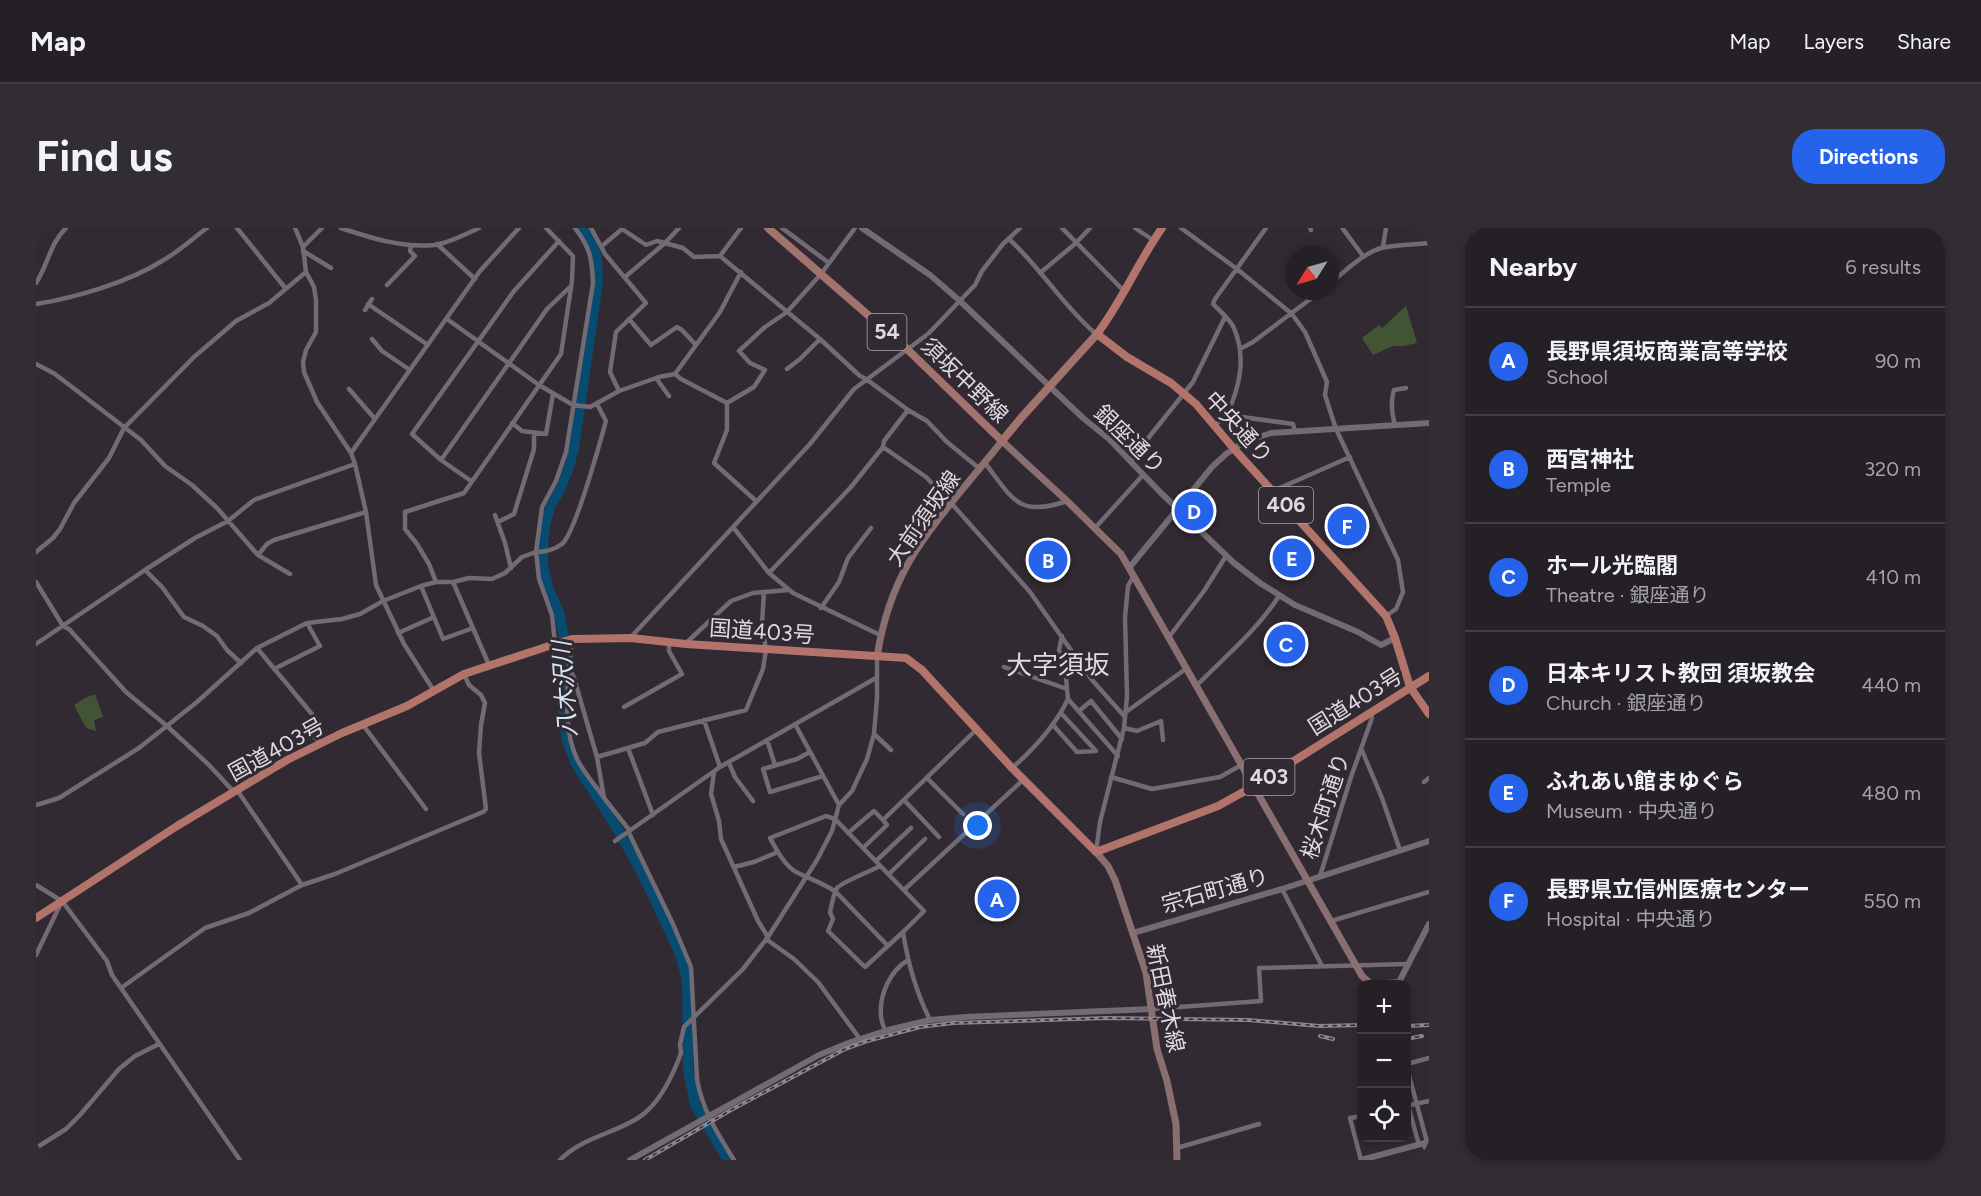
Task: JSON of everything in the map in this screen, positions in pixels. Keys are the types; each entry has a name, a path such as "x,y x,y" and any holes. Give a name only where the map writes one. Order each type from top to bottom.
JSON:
{"highway":[{"path":"1097,334 1113,314 1153,240 1162,228"},
{"name":"中央通り","path":"1097,334 1127,357 1184,393 1386,616 1410,687 1429,714"},
{"name":"国道403号","path":"36,918 177,826 287,759 408,706 464,674 572,639 631,638 766,650 906,658 922,670 978,728 1012,768 1096,852 1218,806 1254,786 1429,676"}],"main road":[{"name":"須坂中野線","path":"768,228 907,349 1002,441 1097,334"},
{"name":"大前須坂線","path":"877,657 880,635 900,579 910,561 1002,441"},
{"path":"1002,441 1121,554 1243,764 1307,881 1366,980"},
{"name":"新田春木線","path":"1096,852 1108,866 1115,880 1146,973 1157,1049 1167,1081 1176,1124 1178,1160"}],"street":[{"path":"36,283 43,273 48,255 59,234 66,228"},
{"path":"36,304 58,301 141,273 163,261 207,228"},
{"path":"237,228 286,289"},
{"path":"296,228 303,249 306,272 314,287 316,300 316,332 306,350 303,362 304,372 317,402 356,464 366,512 376,585 404,644 434,691"},
{"path":"303,249 322,228"},
{"path":"341,228 385,241 411,245 436,244 479,228"},
{"path":"351,453 489,260 519,228"},
{"path":"436,582 429,564 405,529 405,512 464,493 561,354 573,256 546,228"},
{"path":"555,644 552,615 539,579 536,552 542,507 556,481 566,452 593,283 592,260 586,242 575,228"},
{"path":"591,228 605,254 646,303 616,332 610,372 619,391"},
{"path":"625,277 679,228"},
{"path":"720,256 741,228"},
{"path":"782,228 829,263"},
{"path":"727,403 753,387 765,370 750,363 739,351 765,327 787,312 821,274 855,228"},
{"name":"銀座通り","path":"862,228 930,275 960,301 1083,418 1109,439 1226,556 1294,605 1358,632 1381,645 1395,638"},
{"path":"631,638 810,444 854,389 928,334 975,285 982,271 1003,244 1020,228"},
{"path":"1062,228 1124,291"},
{"path":"1040,273 1090,228"},
{"path":"1135,228 1153,240"},
{"path":"1181,228 1237,269 1292,314 1305,332 1327,382 1325,395 1336,429 1398,560 1403,591 1396,609 1386,616"},
{"path":"1215,426 1227,415 1241,370 1240,349 1233,327 1214,304 1215,299 1266,228"},
{"path":"1383,247 1386,228"},
{"path":"602,246 622,229 646,245 657,241 683,248 693,256 720,256 820,339 860,376 927,421 947,442 982,466 1014,500 1033,509 1067,501"},
{"path":"1343,229 1363,256"},
{"path":"1009,239 1097,334"},
{"path":"471,482 441,460 412,434 514,291 560,241"},
{"path":"1339,276 1363,256 1383,247 1429,243"},
{"path":"436,244 475,279"},
{"path":"387,285 415,256 410,251 411,245"},
{"path":"303,249 331,268"},
{"path":"36,552 60,529 74,503 109,458 124,428 194,357 227,328 268,303 306,272"},
{"path":"447,319 539,386 574,405 584,407 597,404 619,391 675,374 720,312 741,272"},
{"path":"441,460 547,309 571,286"},
{"path":"1240,349 1310,300"},
{"path":"365,310 370,302 428,345"},
{"path":"1130,461 1196,376 1225,317"},
{"path":"629,319 651,345 676,327 696,345"},
{"path":"372,339 382,351 410,370"},
{"path":"787,369 820,339"},
{"path":"36,364 55,374 93,401 141,440 170,470 192,484 258,555 290,574"},
{"path":"675,374 681,380 727,403"},
{"path":"656,378 669,396"},
{"path":"1395,425 1391,408 1392,395 1394,390 1406,388"},
{"path":"349,389 375,420"},
{"path":"512,423 522,431 546,434 553,394"},
{"path":"727,403 727,430 714,463 756,501"},
{"path":"36,806 59,798 139,748 257,648 307,623 342,620 360,614 383,600 436,582 453,582 469,578 492,579 505,573 522,557 536,552 547,552 564,542 577,514 606,421 597,404"},
{"path":"769,573 851,487 883,447 884,441 908,410"},
{"path":"1227,415 1293,424 1295,430"},
{"path":"1129,568 1212,467 1226,454 1252,438 1295,430 1429,423"},
{"path":"498,522 514,514 534,449 534,433"},
{"path":"883,447 926,477 952,504 1030,592 1092,680 1125,715"},
{"path":"1273,491 1350,457"},
{"path":"36,644 145,570 195,538 228,521 254,500 356,464"},
{"path":"1095,528 1143,475"},
{"path":"258,555 267,544 274,540 366,512"},
{"path":"495,515 511,568"},
{"path":"733,527 769,573 788,590 880,635"},
{"path":"821,608 839,582 848,558 871,528"},
{"path":"1169,637 1204,591 1226,556"},
{"path":"145,570 162,587 184,616 217,636 227,651 241,663"},
{"path":"1096,852 1100,822 1124,728 1127,696 1125,617 1128,586 1134,575"},
{"path":"36,582 63,626 69,629 126,692 167,726 235,791 302,885"},
{"path":"453,582 489,665"},
{"path":"421,586 443,639 473,628"},
{"path":"686,644 731,601 753,593 788,590"},
{"path":"597,757 645,743 658,732 746,710 763,669 766,650 762,624 764,592"},
{"path":"1197,685 1254,628 1279,596"},
{"path":"398,633 434,617"},
{"path":"274,669 320,646 307,623"},
{"path":"1012,768 1031,751 1053,725 1068,699 1065,663 1059,650 1062,636"},
{"path":"572,639 566,714 570,742 578,761 629,832 691,967 697,1079 700,1095 708,1116 734,1160"},
{"path":"624,707 682,674 669,651 669,641"},
{"path":"257,648 315,719 305,728 321,743"},
{"path":"560,1160 575,1147 630,1123 652,1108 678,1061 684,1028 743,969 767,938 807,876 832,831 839,805 852,791 867,759 874,734 877,657"},
{"path":"1004,667 1067,689"},
{"path":"569,668 597,757 604,798"},
{"path":"1125,715 1187,668"},
{"path":"121,988 205,928 249,914 302,885 383,854 486,809 479,753 485,703 481,695 469,685 464,674"},
{"path":"615,841 720,767 876,678"},
{"path":"1068,699 1118,756"},
{"path":"1079,711 1090,701 1122,739"},
{"name":"桜木町通り","path":"1320,876 1372,718 1369,712"},
{"path":"1053,725 1077,752 1095,751 1061,713"},
{"path":"704,720 720,767"},
{"path":"1124,728 1137,731 1161,721 1163,740"},
{"path":"363,724 426,809"},
{"path":"795,724 839,805"},
{"path":"883,820 978,728"},
{"path":"874,734 891,750"},
{"path":"767,740 775,765"},
{"path":"628,748 653,815"},
{"path":"1361,748 1400,850"},
{"path":"810,752 797,759 763,769 770,792 823,776"},
{"path":"729,763 735,777 753,801"},
{"path":"1111,777 1152,789 1220,777 1243,764"},
{"path":"714,772 711,794 719,821 721,839 767,938 794,958 818,982 860,1039"},
{"path":"927,778 963,814"},
{"path":"1424,782 1429,778"},
{"path":"905,889 1023,779"},
{"path":"904,800 939,837"},
{"path":"848,832 874,811 883,820 887,825 863,848"},
{"path":"880,866 842,884 836,892 830,912 833,919 828,931 866,967 903,932 924,911 835,819 826,816 770,838 794,872 826,885 836,892 888,946"},
{"path":"876,861 911,828"},
{"path":"889,874 925,839"},
{"path":"1320,876 1429,841"},
{"path":"734,867 778,852"},
{"name":"宗石町通り","path":"1133,933 1320,876"},
{"path":"36,885 62,901 107,961 112,975 240,1160"},
{"path":"1282,889 1322,966"},
{"path":"1331,921 1429,892"},
{"path":"36,955 62,901"},
{"path":"1400,980 1429,924"},
{"path":"903,932 918,996 930,1020"},
{"path":"885,1031 880,1016 885,987 899,966 908,960"},
{"path":"630,1160 819,1055 885,1031 930,1020 1152,1009 1261,1000 1259,968 1408,964"},
{"path":"36,1148 66,1129 120,1069 135,1056 159,1044"},
{"path":"1411,1063 1429,1058"},
{"path":"1411,1079 1418,1104 1424,1143"},
{"path":"1411,1105 1429,1101"},
{"path":"1411,1113 1429,1156"},
{"path":"1357,1117 1350,1118 1361,1160 1424,1143"},
{"path":"1177,1148 1259,1124"}],"green space":[{"path":"1406,306 1417,343 1393,346 1373,355 1362,338 1379,325 1382,328"},
{"path":"95,694 103,717 94,720 96,731 86,728 74,705"}],"waterway":[{"name":"八木沢川","path":"581,228 588,236 597,257 598,282 574,448 561,488 550,507 543,543 543,564 548,587 559,613 566,648 563,714 567,741 576,764 617,828 643,875 679,952 687,979 688,1069 695,1105 728,1160"}],"railway":[{"path":"645,1160 731,1110 845,1049 920,1027 953,1023 1107,1018 1248,1020 1319,1026 1357,1025"},
{"path":"1411,1026 1429,1025"},
{"path":"1320,1036 1333,1039"},
{"path":"1411,1038 1422,1036"}],"place":[{"name":"日本キリスト教団 須坂教会","path":"1194,511"},
{"name":"長野県立信州医療センター","path":"1347,526"},
{"name":"ふれあい館まゆぐら","path":"1292,558"},
{"name":"西宮神社","path":"1048,560"},
{"name":"ホール光臨閣","path":"1286,644"},
{"name":"長野県須坂商業高等学校","path":"997,899"}],"district":[{"name":"大字須坂","path":"1058,665"}]}
